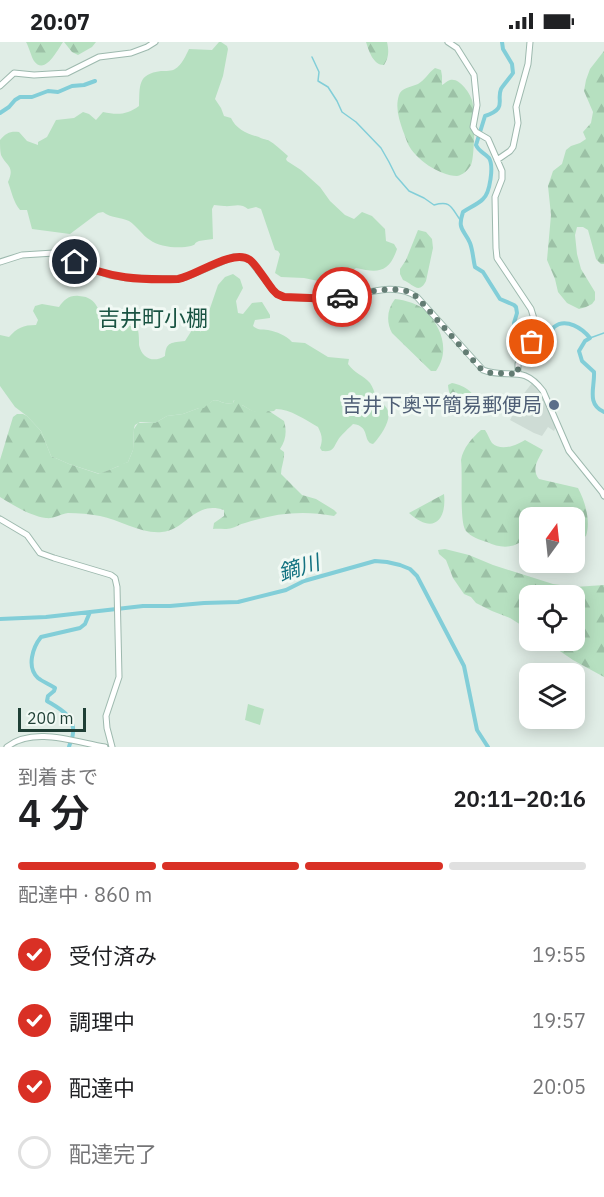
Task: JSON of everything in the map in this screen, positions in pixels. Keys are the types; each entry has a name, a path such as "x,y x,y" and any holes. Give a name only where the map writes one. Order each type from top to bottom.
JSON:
{"main road":[{"path":"0,87 14,73 34,75 67,73 99,57 130,53 154,42"},
{"path":"448,42 457,48 474,75 477,105 474,130 488,139 503,175 495,197 496,254 501,266 531,309 535,322 534,339 518,364 518,374"},
{"path":"497,160 513,147 518,119 516,107 528,64 530,42"},
{"path":"0,262 22,255 54,253 109,275 127,278 178,279 233,257 242,256 250,260 277,294 284,297 336,299 372,291 410,292 483,370 491,373 528,376 543,391 569,451 604,496"},
{"path":"0,519 27,535 40,553 111,575 116,581 118,677 106,716 112,747"},
{"path":"7,747 15,741 29,737 71,740 105,747"}],"shaded area":[{"path":"532,383 540,390 556,427 554,431 548,427 542,436 510,420 519,400"}],"green space":[{"path":"26,42 63,42 51,60 38,65"},
{"path":"64,42 96,42 78,55 72,52"},
{"path":"219,42 228,49 223,76 215,99 224,116 231,118 242,130 276,145 288,156 287,161 320,187 330,201 345,215 354,219 362,212 372,216 385,229 386,241 394,244 397,249 386,267 377,271 356,268 335,282 281,277 275,273 280,254 275,250 261,209 256,207 248,209 239,205 214,205 212,209 213,239 199,241 186,247 169,247 154,242 129,221 103,212 98,213 70,234 32,229 27,210 20,210 8,182 11,173 1,155 0,140 6,134 19,132 27,141 38,145 38,142 47,137 56,120 74,118 83,112 96,120 103,112 126,113 139,106 139,93 144,78 153,73 175,69 189,49 212,50"},
{"path":"366,42 387,42 388,54 384,65 374,60"},
{"path":"604,51 604,264 596,259 588,230 577,227 575,235 581,269 595,292 595,300 592,304 579,309 567,303 558,292 547,260 551,215 548,186 553,171 562,164 566,150 586,139 583,132 591,123 593,112 584,91 586,80 590,69"},
{"path":"435,68 441,70 442,85 450,80 457,81 467,90 472,100 474,133 472,160 467,170 457,176 436,170 411,150 398,113 397,104 400,93 418,84"},
{"path":"418,230 426,232 432,239 433,248 426,281 418,288 403,280 400,269"},
{"path":"233,274 240,279 243,288 236,301 238,313 243,314 252,303 262,302 270,315 270,318 255,320 253,326 281,334 292,342 305,343 328,357 349,359 348,364 370,383 389,415 385,428 373,444 370,443 359,425 353,424 341,436 333,449 322,451 320,448 322,438 318,427 298,415 276,409 259,413 234,400 233,403 228,403 216,400 205,408 167,416 155,423 140,422 135,425 133,450 128,462 100,474 51,456 41,431 15,407 0,386 0,335 9,337 21,328 36,325 38,320 33,311 35,306 42,304 59,307 70,297 86,297 94,303 106,320 138,330 139,345 143,354 157,359 165,356 168,345 185,341 192,330 207,317 218,285 225,277"},
{"path":"395,299 420,306 432,318 440,332 443,356 436,371 431,371 392,333 388,316"},
{"path":"452,383 462,386 473,395 477,409 466,412 457,407 449,391 448,385"},
{"path":"235,399 242,401 242,405 252,411 269,411 284,421 284,442 280,449 284,452 281,474 302,495 316,499 334,510 337,513 334,516 311,513 278,515 243,523 234,528 213,529 214,523 224,516 224,510 214,508 198,512 170,530 154,532 92,515 68,513 52,518 40,517 0,497 0,460 13,417 17,414 27,416 41,431 51,456 99,474 128,462 133,450 134,429 138,423 155,423 167,416 204,408 216,400 233,403"},
{"path":"481,430 485,430 496,446 513,446 525,440 543,450 535,468 539,479 578,488 585,505 588,518 586,536 585,507 519,507 519,543 507,547 470,535 466,531 463,519 461,460 474,436"},
{"path":"444,494 443,512 436,522 425,523 409,513"},
{"path":"445,549 469,555 493,565 560,585 519,585 519,624 476,603 464,594 453,578 446,560 438,550"},
{"path":"604,585 604,677 585,667 585,663 573,660 560,651 585,651 585,586"},
{"path":"248,704 264,709 260,725 245,720"}],"waterway":[{"path":"502,42 503,49 512,64 513,73 501,89 499,107 485,116 476,145 489,158 491,173 489,186 483,199 463,212 461,226 470,243 475,267 483,272 500,299 516,307 514,323 518,334 544,344 549,341 554,327 564,323 574,325 590,338 585,341 579,351 582,361 594,372 593,400 598,409 604,412"},
{"path":"312,57 319,72 318,81 328,87 342,112 356,122 381,148 396,176 409,191 434,205 448,204 461,221"},
{"path":"0,113 20,97 32,97 48,91 58,92 95,81"},
{"path":"590,338 604,333"},
{"name":"鏑川","path":"0,619 46,617 143,606 238,602 286,590 304,581 375,561 400,565 410,569 417,576 464,666 477,730 488,747"},
{"path":"69,747 73,735 72,722 66,714 47,701 55,688 34,673 32,657 41,637 80,628 85,624 90,612"}],"way so far":[{"path":"342,297 372,291 410,292 480,368 491,373 518,374 518,364 532,342"}],"place":[{"name":"吉井下奥平簡易郵便局","path":"554,405"}],"district":[{"name":"吉井町小棚","path":"153,318"}],"route":[{"path":"75,262 101,273 118,277 178,279 233,257 242,256 250,260 277,294 284,297 336,299 342,297"}]}
